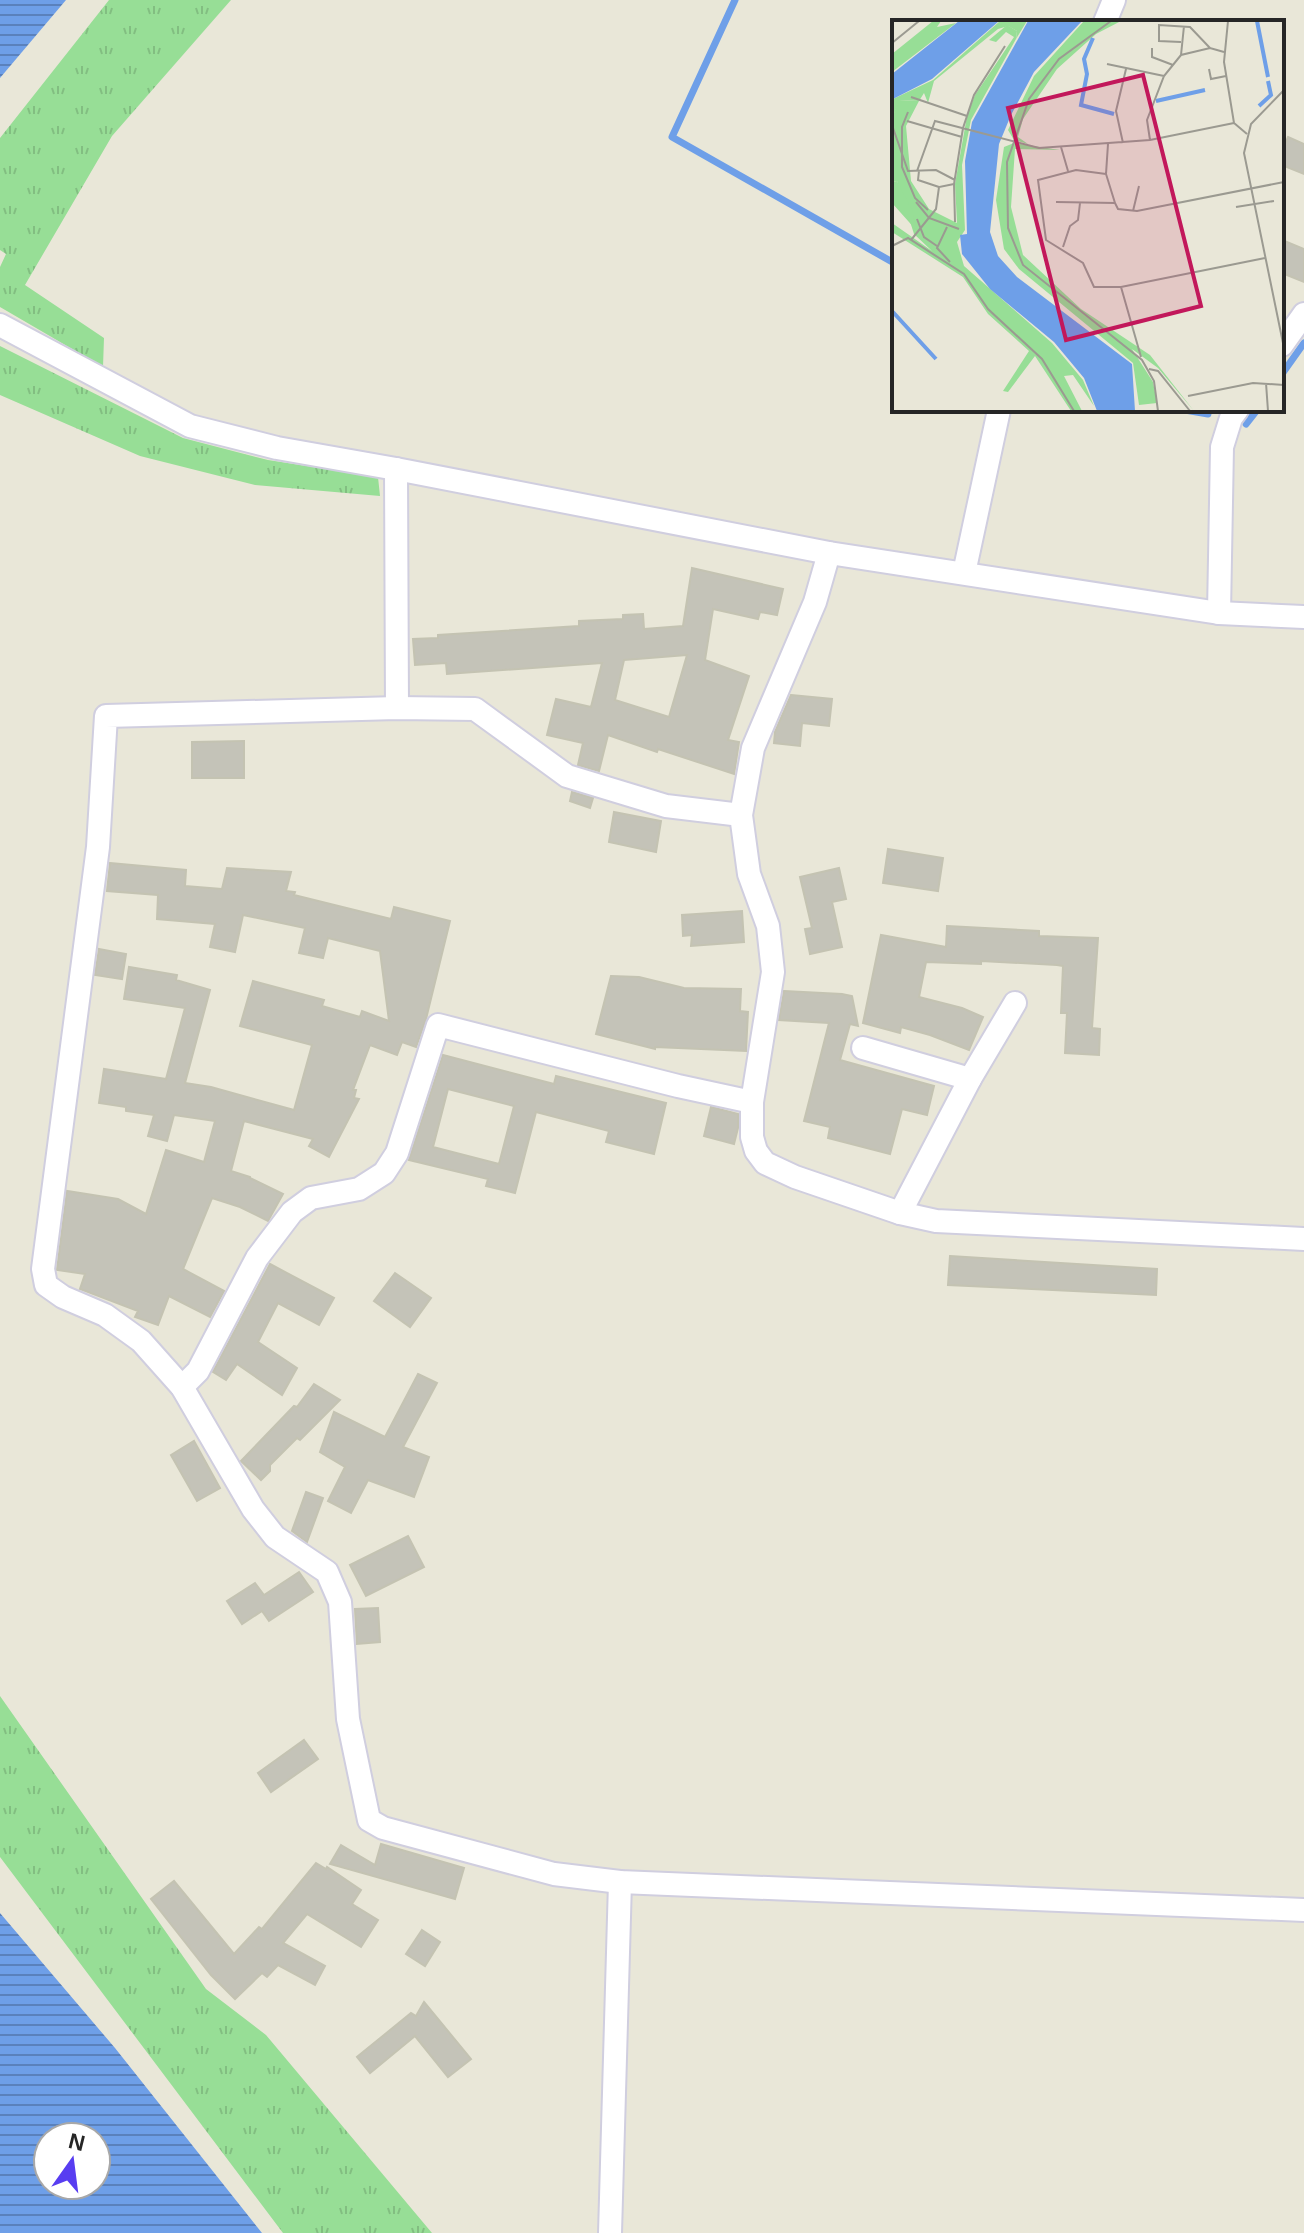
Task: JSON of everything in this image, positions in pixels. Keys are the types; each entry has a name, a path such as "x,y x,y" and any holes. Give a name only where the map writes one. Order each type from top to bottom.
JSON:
{"street":[{"path":"1106,20 1114,0"},
{"path":"1284,342 1304,314"},
{"path":"0,325 190,426 277,448 829,553 1219,613 1304,617"},
{"path":"964,573 999,412"},
{"path":"1219,613 1222,447 1236,412"},
{"path":"396,469 397,708"},
{"path":"829,553 815,602 753,748 741,815 749,874 768,926 773,972 752,1102 752,1137 756,1151 765,1163 795,1177 900,1213 936,1221 1304,1239"},
{"path":"741,815 666,806 567,776 475,709 397,708 106,716 96,863 43,1269 46,1285 63,1297 105,1315 141,1341 182,1387 253,1509 275,1537 327,1572 340,1602 348,1719 369,1820 383,1828 554,1874 620,1882 1304,1910"},
{"path":"900,1213 970,1079 1015,1003"},
{"path":"182,1387 198,1371 257,1258 292,1212 311,1198 359,1189 384,1173 397,1153 438,1025 752,1102"},
{"path":"863,1048 970,1079"},
{"path":"610,2233 620,1882"}],"green space":[{"path":"109,0 231,0 112,136 25,285 104,338 103,367 0,307 0,267 6,254 0,250 0,138"},
{"path":"0,346 183,438 268,460 378,477 380,496 255,485 140,456 0,395"},
{"path":"0,1696 206,1989 266,2035 432,2233 283,2233 0,1857"}],"water":[{"path":"0,0 66,0 0,78"},
{"path":"0,1913 115,2048 262,2233 0,2233"}],"building":[{"path":"1288,137 1304,144 1304,174 1284,166 1284,146"},
{"path":"1284,241 1304,249 1304,282 1284,274"},
{"path":"692,568 783,589 777,615 760,612 758,619 713,609 705,660 749,676 728,740 739,742 734,774 608,735 599,771 578,765 583,743 547,735 556,699 591,707 602,663 447,674 446,663 415,665 413,639 438,638 438,635 579,626 579,621 623,619 623,615 643,614 644,629 683,626","holes":["687,655 669,717 615,700 624,660"]},
{"path":"791,695 832,699 829,726 802,723 800,746 774,743 775,732"},
{"path":"244,741 244,778 192,778 192,742"},
{"path":"572,792 593,798 590,808 570,801"},
{"path":"614,812 661,821 656,852 609,842"},
{"path":"888,849 943,858 938,891 883,883"},
{"path":"110,863 186,870 185,886 222,889 227,868 291,872 286,891 295,892 294,895 391,919 394,907 450,921 416,1047 402,1042 397,1055 370,1045 353,1090 356,1090 354,1098 359,1099 329,1157 309,1146 313,1139 244,1121 231,1171 283,1194 268,1221 212,1198 183,1269 224,1291 210,1317 169,1296 158,1325 135,1317 138,1311 80,1289 85,1274 57,1270 67,1191 118,1199 146,1214 166,1150 204,1162 215,1121 174,1115 167,1141 148,1136 154,1115 99,1103 104,1069 166,1079 185,1008 124,999 129,967 177,975 176,980 210,990 185,1083 294,1110 312,1045 240,1026 253,981 324,1000 322,1006 360,1017 362,1011 389,1021 380,951 328,938 323,958 299,953 305,928 243,915 235,952 210,947 215,924 157,919 158,895 107,891"},
{"path":"839,868 846,899 832,902 842,947 810,954 805,929 812,928 800,877"},
{"path":"742,911 744,942 691,946 692,935 683,936 682,915"},
{"path":"947,926 1039,931 1039,936 1098,938 1092,1028 1100,1029 1099,1055 1065,1053 1067,1013 1061,1013 1063,966 1057,965 926,962 919,997 983,1017 969,1050 901,1027 900,1033 863,1023 881,935 946,947"},
{"path":"99,949 126,954 122,979 95,975"},
{"path":"611,976 639,977 684,988 741,989 740,1011 748,1012 746,1051 655,1049 596,1034"},
{"path":"784,991 852,996 858,1026 850,1024 840,1060 934,1086 927,1115 902,1109 890,1154 828,1138 830,1127 804,1121 829,1023 779,1020"},
{"path":"443,1055 554,1084 556,1076 666,1103 654,1154 606,1142 609,1131 536,1112 515,1193 486,1186 488,1179 409,1160","holes":["448,1089 514,1106 499,1164 433,1147"]},
{"path":"711,1107 738,1114 734,1144 704,1136"},
{"path":"950,1256 1157,1269 1156,1295 948,1285"},
{"path":"270,1264 334,1298 319,1325 278,1303 258,1342 297,1368 282,1395 237,1364 226,1380 213,1372"},
{"path":"395,1273 431,1298 410,1327 374,1301"},
{"path":"418,1374 437,1383 403,1447 429,1457 414,1497 368,1480 351,1513 328,1501 345,1467 320,1452 334,1412 385,1437"},
{"path":"314,1384 340,1400 270,1465 270,1471 261,1480 241,1461 294,1406 297,1407"},
{"path":"194,1441 220,1488 197,1501 171,1455"},
{"path":"306,1492 323,1498 307,1542 292,1531"},
{"path":"408,1536 424,1567 366,1596 350,1565"},
{"path":"299,1572 313,1592 269,1621 262,1611 242,1624 227,1601 255,1583 264,1595"},
{"path":"378,1608 380,1642 357,1644 355,1609"},
{"path":"304,1740 318,1759 271,1792 258,1773"},
{"path":"381,1844 464,1868 455,1899 330,1864 341,1845 375,1865"},
{"path":"316,1863 361,1890 352,1904 378,1920 361,1947 307,1914 283,1943 325,1966 315,1985 278,1965 267,1977 262,1973 235,1999 211,1975 151,1899 174,1881 234,1954 259,1927 262,1929"},
{"path":"422,1930 440,1942 425,1966 406,1954"},
{"path":"424,2002 471,2059 448,2077 415,2036 370,2073 357,2057 411,2013 416,2016"}],"waterway":[{"path":"735,0 672,137 892,262"},
{"path":"1284,371 1304,343"},
{"path":"1196,412 1208,414"},
{"path":"1246,424 1255,412"}]}
